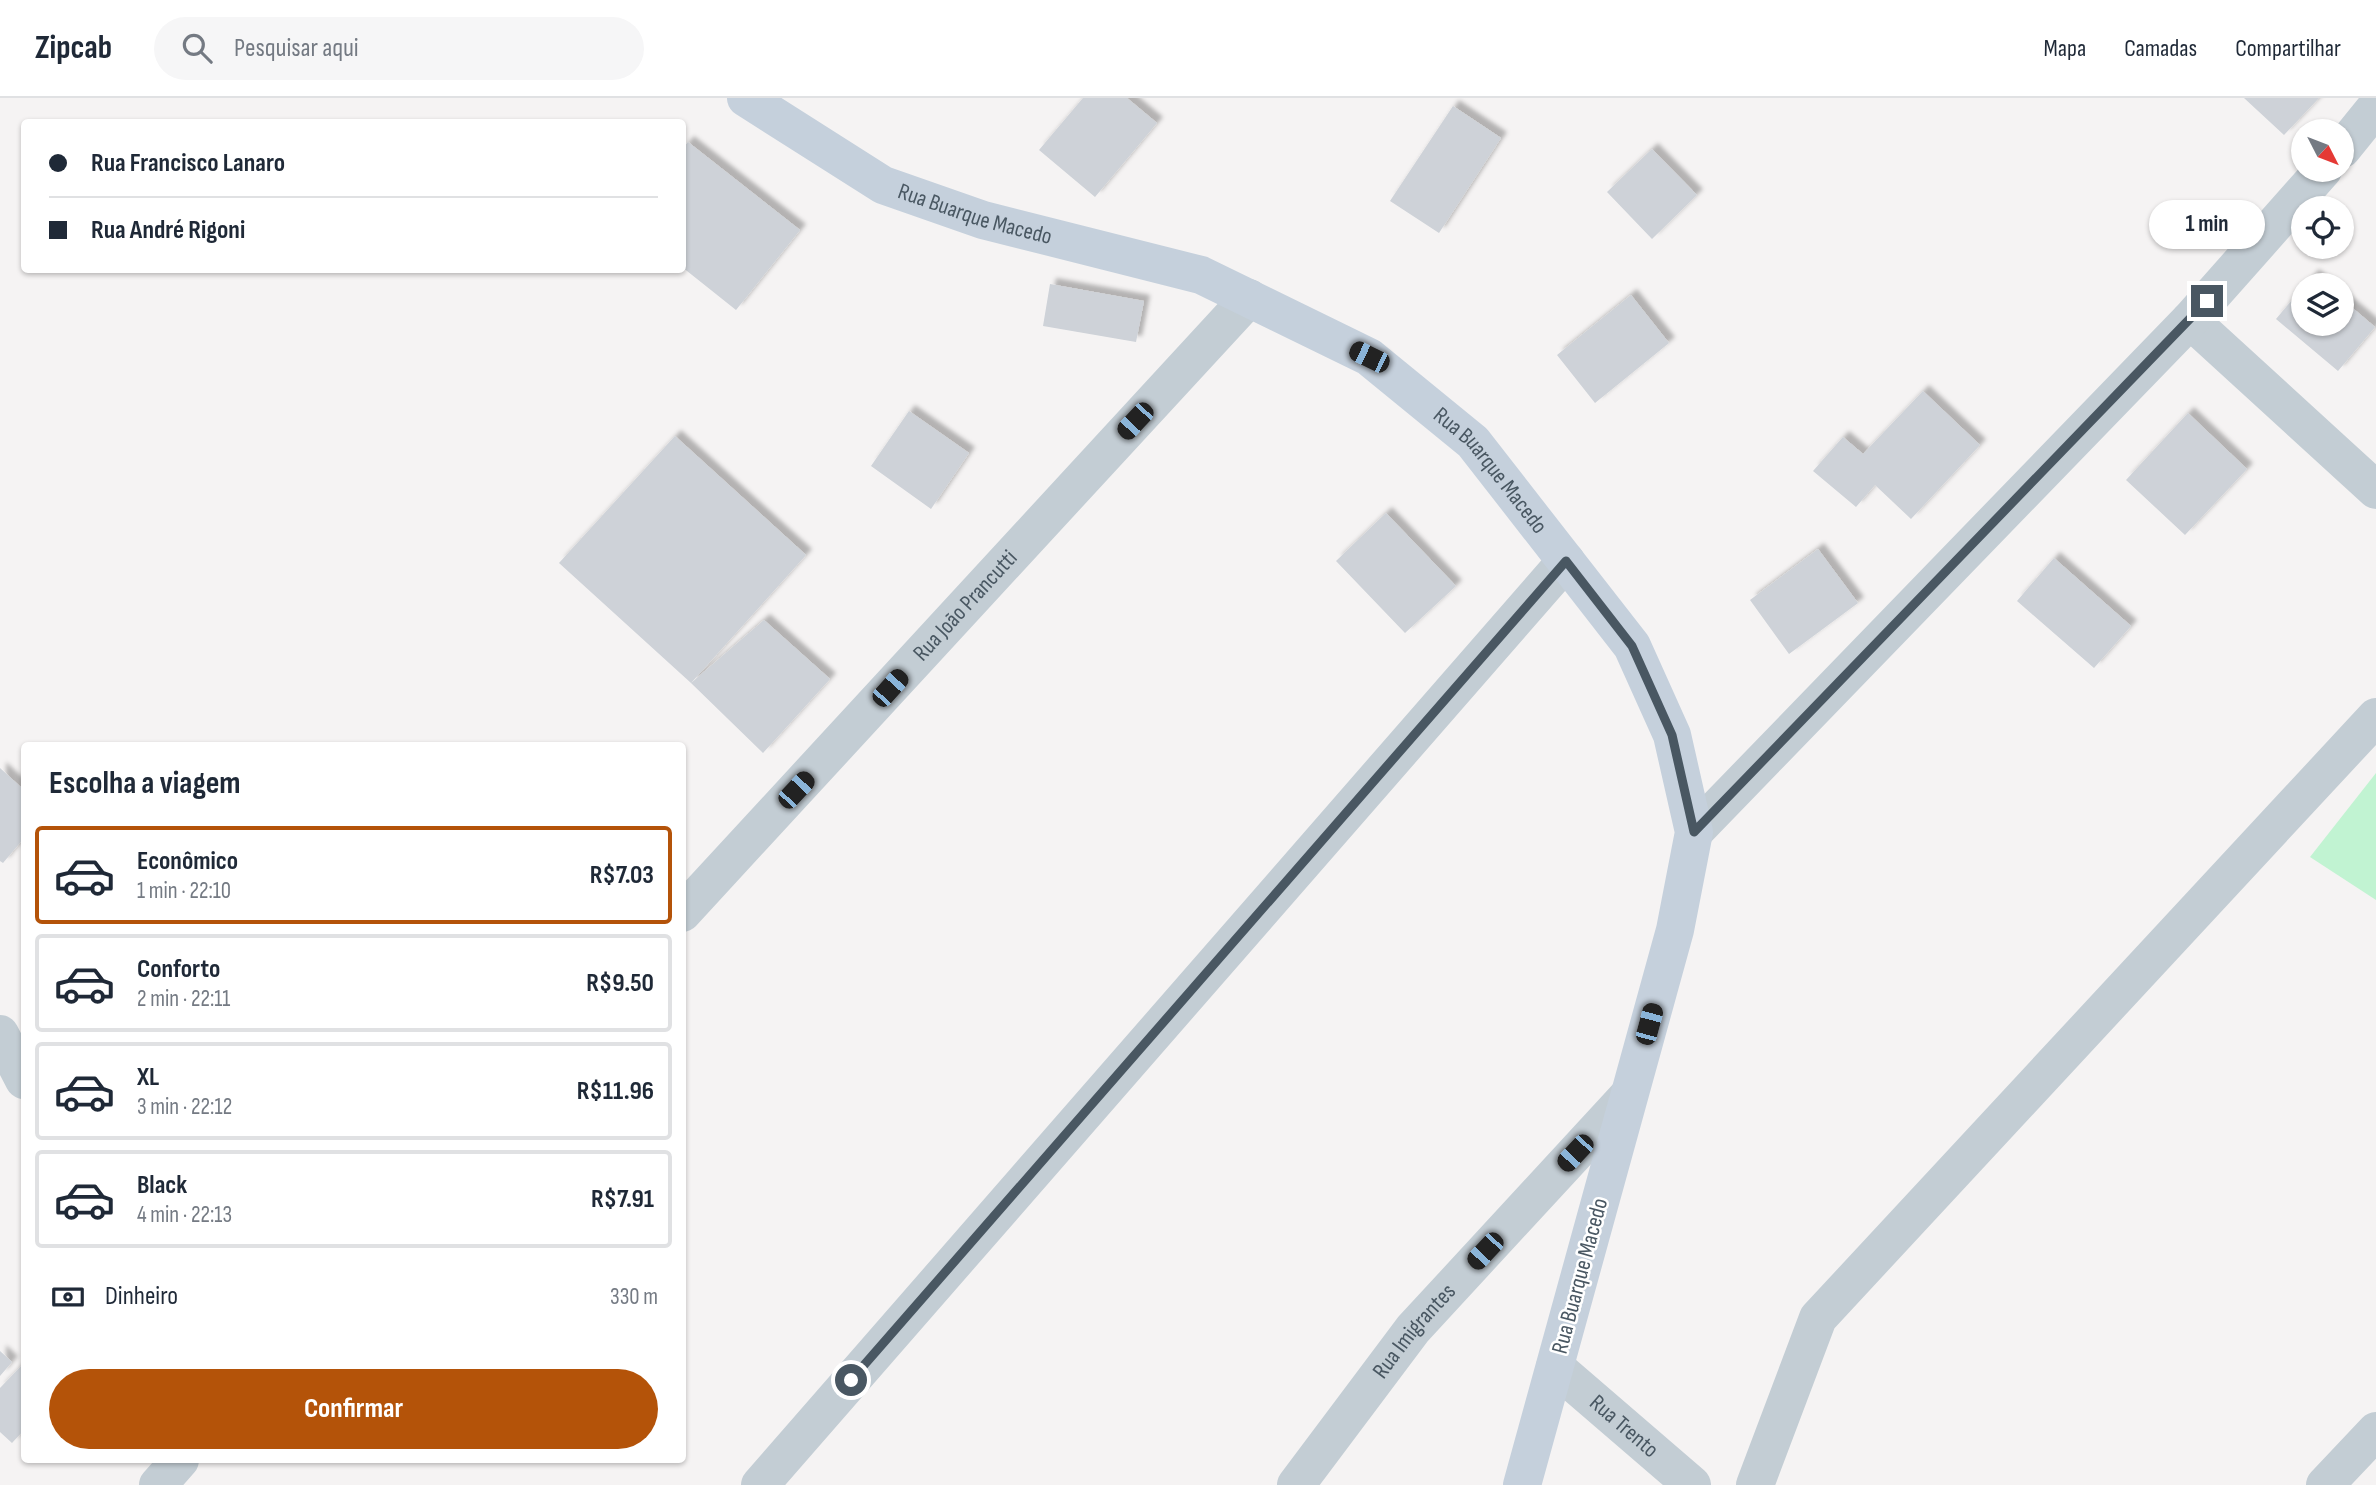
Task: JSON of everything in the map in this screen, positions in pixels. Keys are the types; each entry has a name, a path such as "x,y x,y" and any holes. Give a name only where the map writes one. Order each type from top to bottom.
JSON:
{"main road":[{"name":"Rua Buarque Macedo","path":"746,98 883,185 983,220 1201,275 1369,357 1473,442 1632,646 1672,735 1694,832 1675,930 1522,1485"}],"street":[{"path":"2354,134 2376,107"},
{"path":"1694,832 2190,320 2312,182"},
{"name":"Rua João Prancutti","path":"686,909 1249,298"},
{"path":"2190,320 2376,490"},
{"path":"760,1485 1566,561"},
{"path":"1755,1485 1818,1318 2376,717"},
{"path":"0,1034 21,1074"},
{"name":"Rua Imigrantes","path":"1296,1485 1413,1329 1629,1095"},
{"name":"Rua Trento","path":"1555,1367 1692,1485"},
{"path":"2325,1485 2376,1431"},
{"path":"158,1485 177,1463"}],"green space":[{"path":"2376,773 2376,900 2310,857"}],"building":[{"path":"1083,98 1127,98 1157,123 1095,197 1039,150"},
{"path":"2244,98 2319,98 2299,119 2291,119 2291,128 2284,135"},
{"path":"1453,106 1501,138 1439,233 1390,201"},
{"path":"688,142 800,230 736,310 686,270"},
{"path":"1652,149 1697,195 1652,239 1607,192"},
{"path":"1050,284 1144,301 1136,342 1043,326"},
{"path":"1631,295 1669,343 1595,403 1557,355"},
{"path":"2291,301 2291,332 2276,319"},
{"path":"2354,309 2375,327 2338,371 2296,336 2354,336"},
{"path":"1923,391 1980,445 1911,519 1875,485 1856,507 1813,471 1843,437 1863,454"},
{"path":"909,411 969,453 931,509 871,466"},
{"path":"2188,413 2247,469 2185,535 2126,480"},
{"path":"675,436 806,555 691,683 559,563"},
{"path":"1386,513 1456,586 1405,633 1336,561"},
{"path":"1818,549 1858,603 1789,654 1750,600"},
{"path":"2054,558 2131,626 2094,668 2017,601"},
{"path":"764,620 830,679 763,753 691,683"},
{"path":"0,768 21,787 21,842 3,863 0,861"},
{"path":"0,1351 12,1362 0,1376"},
{"path":"21,1366 21,1433 12,1443 0,1432 0,1388"}],"route":[{"path":"851,1380 1566,561 1632,646 1672,735 1694,832 2207,301"}]}
